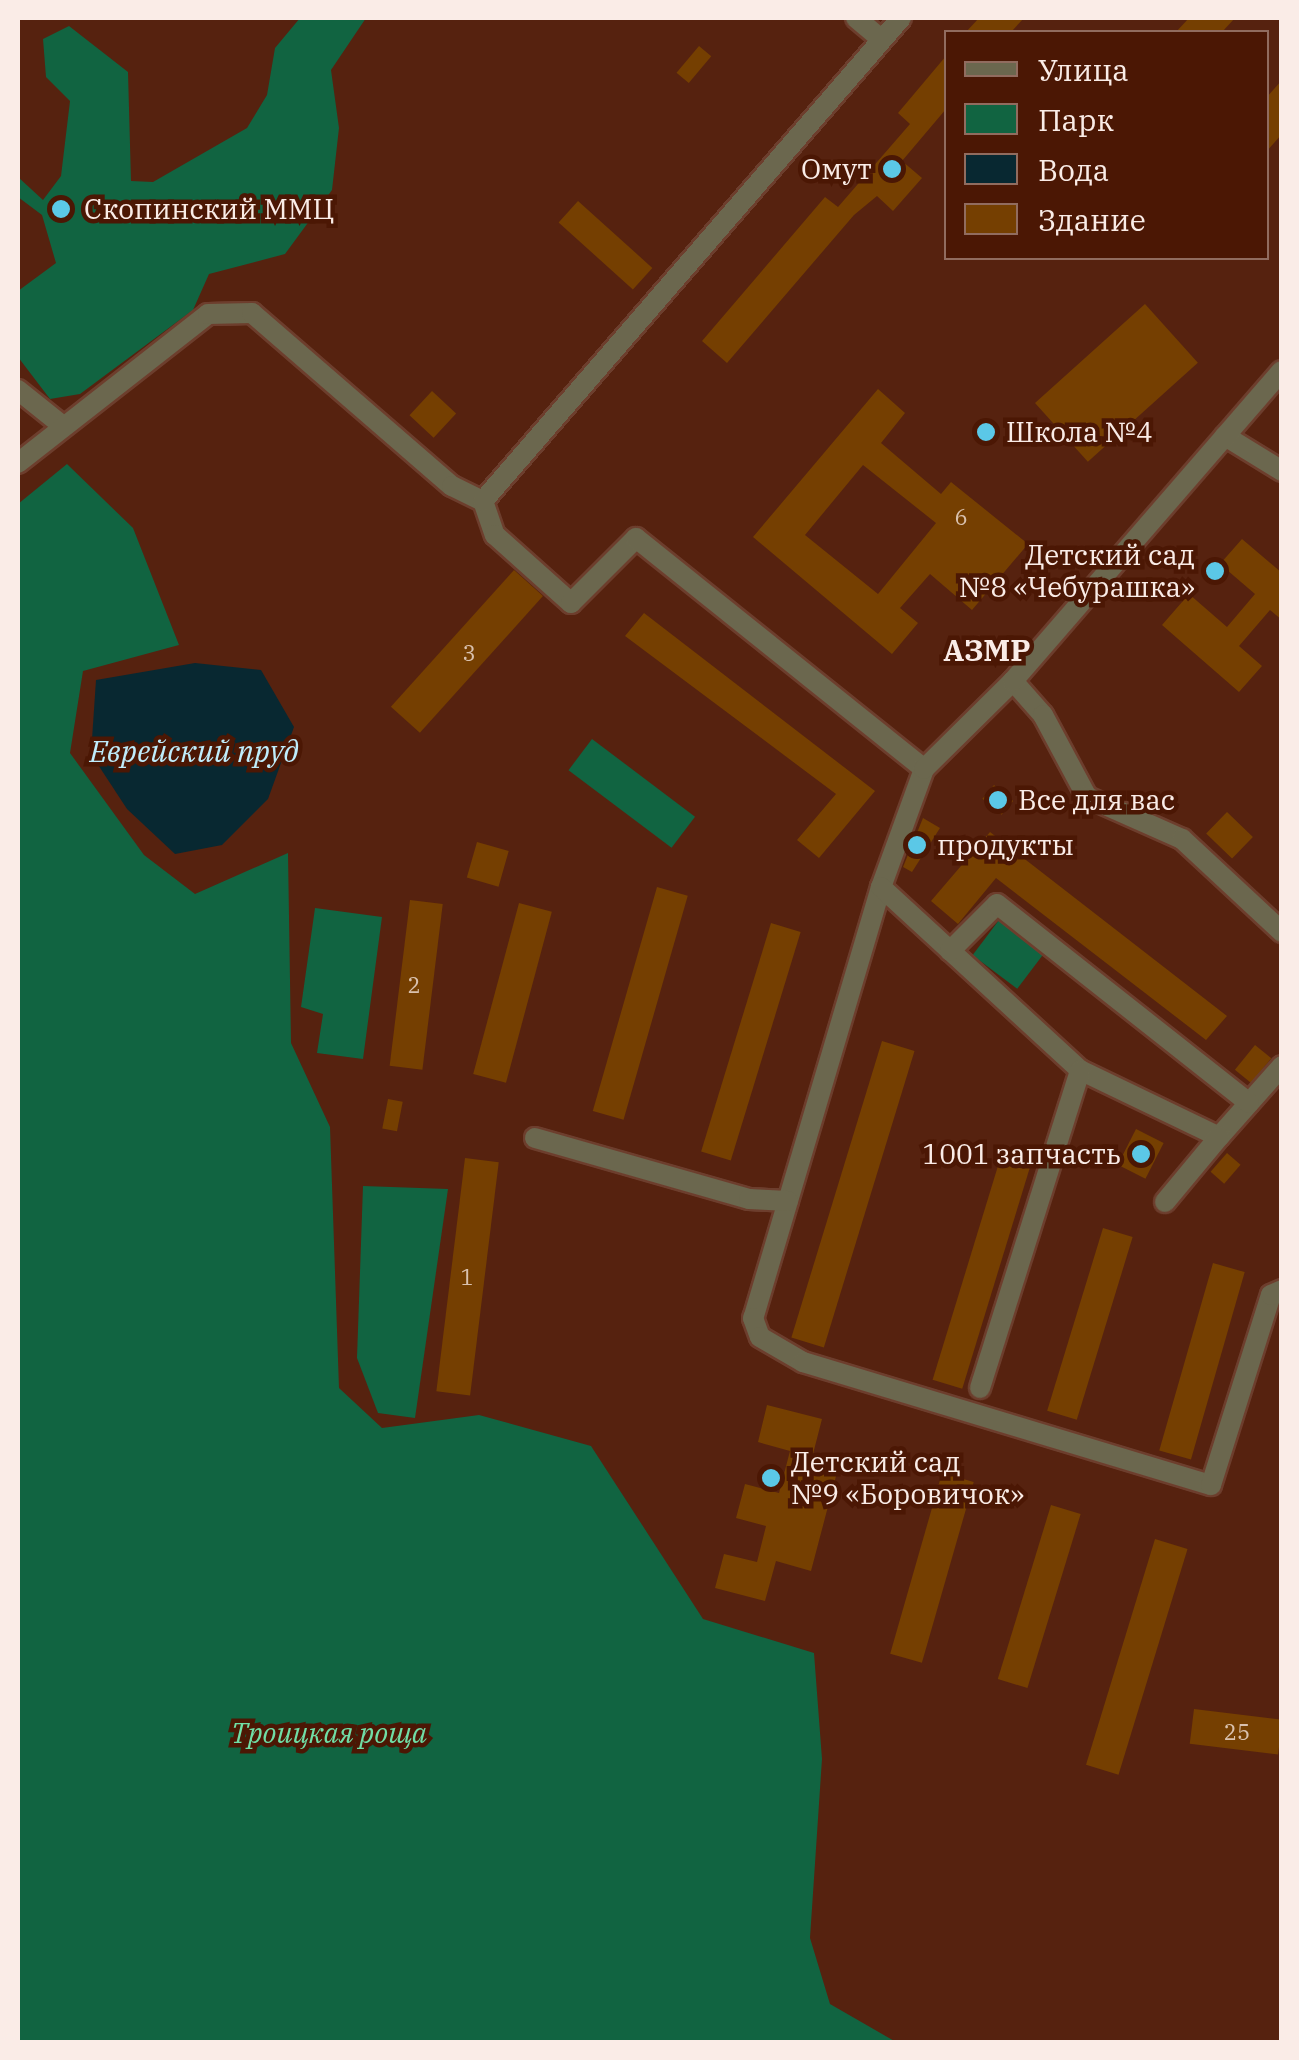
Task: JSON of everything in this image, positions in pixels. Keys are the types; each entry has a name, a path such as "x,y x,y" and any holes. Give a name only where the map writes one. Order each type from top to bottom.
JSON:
{"street":[{"path":"856,18 881,39"},
{"path":"483,501 901,18"},
{"path":"18,463 208,314 252,313 452,486 483,501 494,535 571,603 636,538 924,769"},
{"path":"1282,371 1013,681 924,769 881,887 753,1318 760,1337 803,1362 1211,1485 1271,1295 1282,1290"},
{"path":"18,390 63,426"},
{"path":"1225,436 1282,471"},
{"path":"1013,681 1042,714 1088,797 1182,839 1282,932"},
{"path":"881,887 1080,1070 1219,1137"},
{"path":"950,950 997,904 1248,1103"},
{"path":"1166,1202 1282,1066"},
{"path":"980,1388 1080,1070"},
{"path":"536,1138 749,1198 788,1202"}],"green space":[{"path":"300,18 366,18 331,70 339,128 332,190 285,254 209,274 193,310 80,394 50,399 18,357 18,291 56,263 42,215 18,197 18,177 43,200 61,176 70,101 46,77 43,39 69,26 128,72 131,181 153,182 247,128 267,95 275,48"},
{"name":"Троицкая роща","path":"67,464 133,528 179,645 83,671 70,753 144,855 195,894 288,853 291,1043 330,1127 339,1388 382,1428 479,1415 591,1446 703,1619 814,1653 822,1759 810,1938 830,2004 896,2042 18,2042 18,504"},
{"path":"592,739 695,817 672,848 569,770"},
{"path":"315,908 382,917 363,1059 317,1053 323,1014 301,1007"},
{"path":"999,920 1044,954 1017,989 973,955"},
{"path":"363,1186 448,1189 415,1418 378,1413 357,1358"}],"water":[{"name":"Еврейский пруд","path":"195,663 261,670 294,727 268,799 222,845 175,854 127,809 91,754 96,680"}],"building":[{"path":"979,18 1024,18 1013,30 968,30"},
{"path":"1189,18 1235,18 1224,30 1178,30"},
{"path":"699,46 711,56 689,83 677,73"},
{"path":"944,58 944,111 902,161 922,178 893,211 877,196 854,215 727,363 702,341 825,197 838,207 910,124 898,113"},
{"path":"1282,80 1282,134 1269,149 1269,95"},
{"path":"578,201 652,268 633,289 559,223"},
{"path":"1145,304 1198,363 1088,462 1035,403"},
{"path":"878,389 905,413 881,443 941,494 951,482 1028,544 972,610 930,574 900,608 918,623 892,654 753,537","holes":["863,465 936,523 878,594 805,535"]},
{"path":"432,391 456,414 434,438 409,415"},
{"path":"1242,539 1282,573 1282,620 1270,610 1239,646 1262,666 1239,692 1162,625 1189,594 1227,627 1255,594 1220,564"},
{"path":"514,570 543,596 420,733 391,707"},
{"path":"644,613 875,791 819,858 797,840 836,794 625,636"},
{"name":"Все для вас","path":"994,785 1013,801 1002,815 982,799"},
{"path":"1227,812 1253,837 1232,859 1206,834"},
{"name":"продукты","path":"923,818 940,828 912,872 903,867"},
{"path":"990,832 1227,1016 1206,1040 996,878 958,924 931,901"},
{"path":"477,842 509,851 499,887 467,878"},
{"path":"657,887 688,896 624,1120 593,1111"},
{"path":"410,900 443,904 422,1070 390,1066"},
{"path":"519,903 552,912 506,1083 473,1074"},
{"path":"771,923 801,932 731,1161 701,1152"},
{"path":"882,1041 915,1051 824,1347 791,1337"},
{"path":"1255,1045 1271,1058 1251,1083 1235,1070"},
{"path":"388,1099 403,1102 397,1131 382,1128"},
{"name":"1001 запчасть","path":"1136,1129 1164,1143 1145,1179 1118,1165"},
{"path":"1227,1153 1241,1165 1224,1184 1211,1172"},
{"path":"1001,1156 1031,1165 962,1389 933,1380"},
{"path":"465,1158 499,1162 470,1395 436,1391"},
{"path":"1103,1228 1133,1237 1077,1420 1047,1411"},
{"path":"1213,1263 1245,1272 1191,1460 1159,1450"},
{"path":"767,1405 822,1419 813,1454 840,1461 811,1571 776,1561 765,1601 715,1588 724,1554 757,1562 766,1526 736,1518 745,1484 779,1493 790,1451 758,1442"},
{"path":"942,1473 974,1482 922,1663 890,1654"},
{"path":"1051,1505 1081,1514 1027,1688 998,1679"},
{"path":"1155,1539 1188,1549 1119,1775 1086,1765"},
{"path":"1194,1709 1282,1720 1278,1755 1190,1744"}],"place":[{"name":"Омут","path":"892,169"},
{"name":"Скопинский ММЦ","path":"61,209"},
{"name":"Школа №4","path":"986,432"},
{"name":"Детский сад №8 «Чебурашка»","path":"1215,571"},
{"name":"Все для вас","path":"998,800"},
{"name":"продукты","path":"917,845"},
{"name":"1001 запчасть","path":"1141,1154"},
{"name":"Детский сад №9 «Боровичок»","path":"771,1478"}],"district":[{"name":"АЗМР","path":"987,650"}]}
